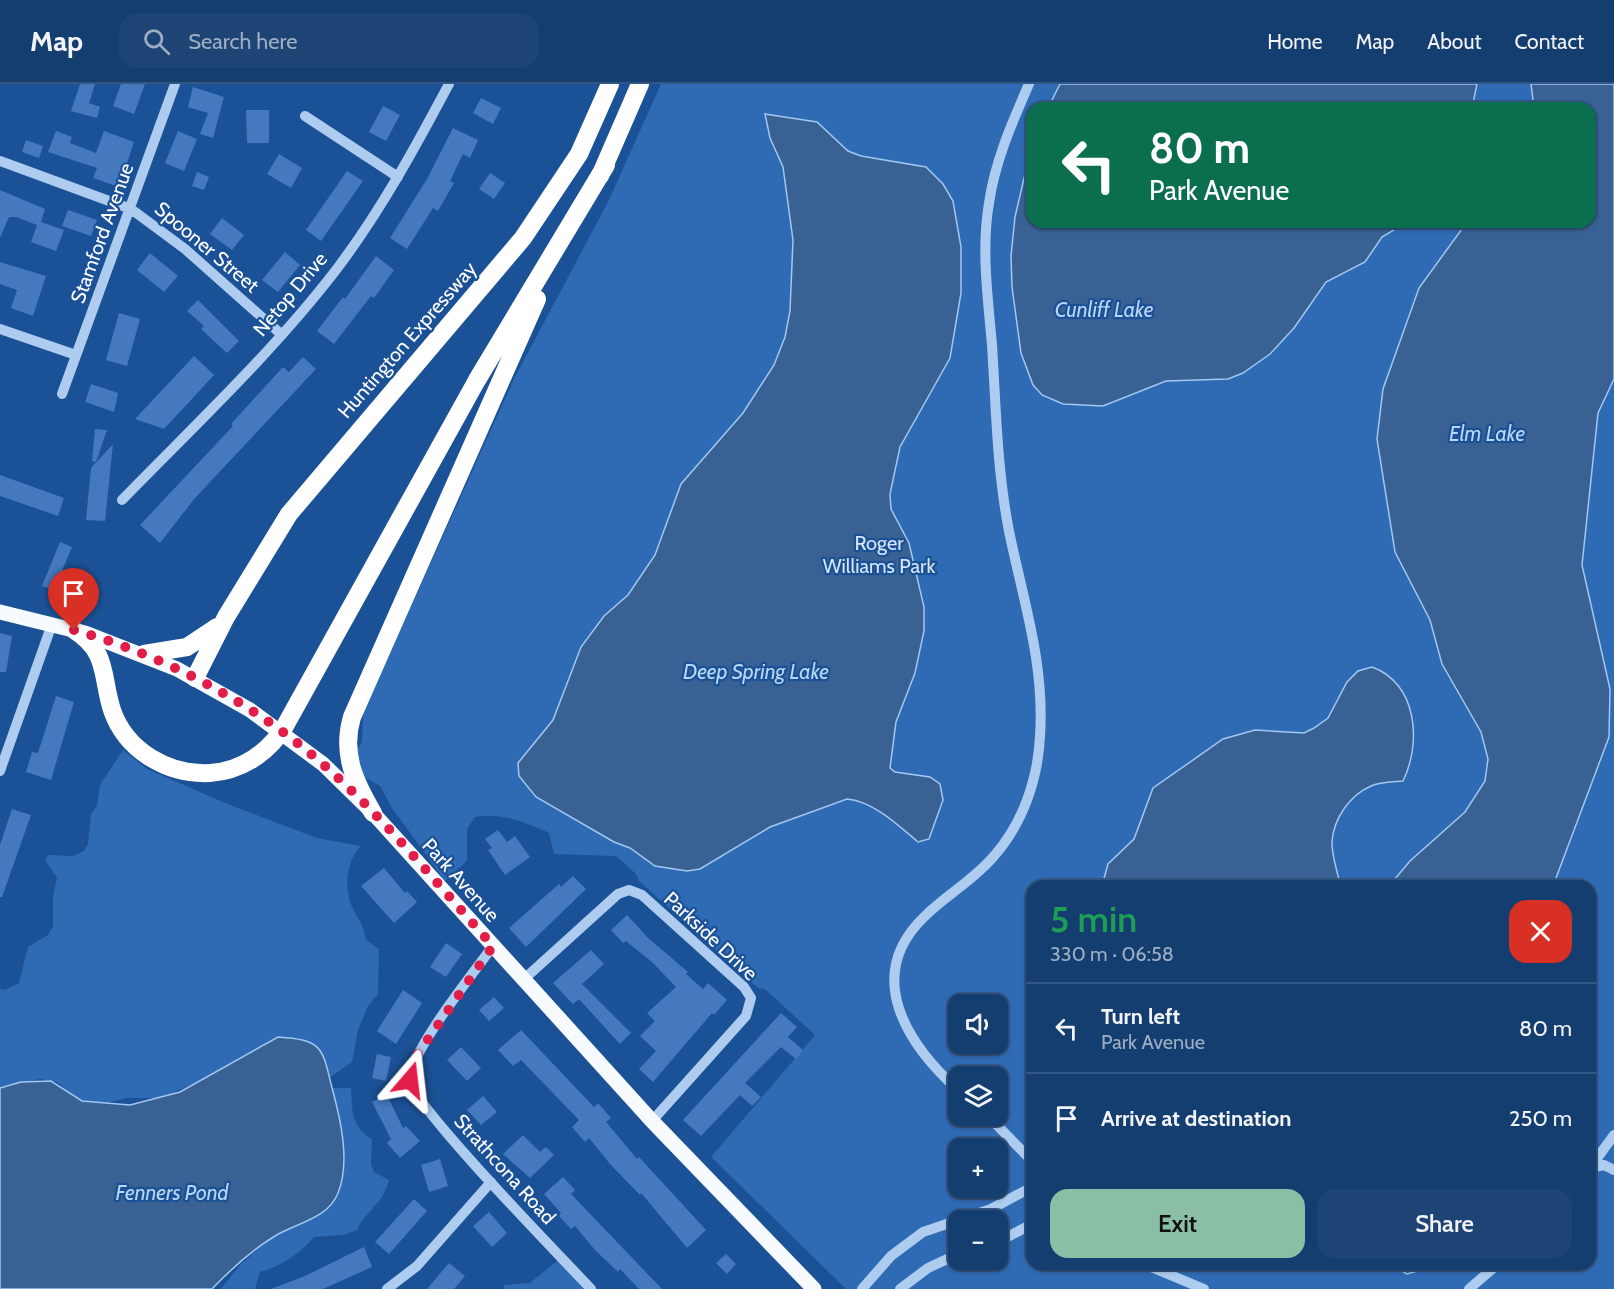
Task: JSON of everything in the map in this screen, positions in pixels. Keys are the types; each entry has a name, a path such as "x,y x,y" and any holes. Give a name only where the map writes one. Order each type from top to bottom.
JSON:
{"highway":[{"name":"Huntington Expressway","path":"195,678 203,657 226,617 298,502 473,298 538,218 579,154 610,84"},
{"path":"373,813 350,765 348,746 352,717 532,309 606,165 640,84"},
{"path":"74,630 97,652 104,665 111,704 117,720 129,739 148,757 184,771 213,773 239,766 264,751 285,726 469,395 606,165"},
{"path":"144,654 177,650 194,644 226,617"}],"main road":[{"name":"Park Avenue","path":"0,612 74,630 144,654 220,692 308,752 373,813 652,1121 813,1289"}],"street":[{"name":"Stamford Avenue","path":"62,394 175,84"},
{"name":"Netop Drive","path":"122,500 282,335 364,232 398,177 449,84"},
{"path":"948,1080 930,1062 907,1029 896,996 895,974 902,946 913,929 987,864 1013,831 1033,785 1039,754 1040,670 1002,490 985,256 988,206 994,176 1029,84"},
{"path":"305,116 398,177"},
{"name":"Spooner Street","path":"0,161 131,209 186,249 282,335"},
{"path":"0,330 76,356"},
{"path":"0,771 52,624"},
{"name":"Parkside Drive","path":"523,980 618,894 629,890 642,895 744,987 751,998 752,1005 746,1017 652,1121"},
{"name":"Strathcona Road","path":"493,946 415,1058 410,1080 415,1094 491,1182 591,1289"},
{"path":"998,1126 1026,1155"},
{"path":"1596,1160 1614,1136"},
{"path":"1596,1167 1604,1165 1614,1170"},
{"path":"390,1288 417,1266 491,1182"},
{"path":"861,1289 891,1256 923,1232 991,1209 1026,1190"},
{"path":"1008,1237 1026,1227"},
{"path":"900,1289 928,1268 948,1259"},
{"path":"1158,1270 1204,1289"},
{"path":"1469,1289 1491,1270"}],"green space":[{"name":"Roger Williams Park","path":"661,84 1614,84 1614,1289 846,1289 711,1157 815,1035 765,989 758,988 639,881 636,874 616,856 554,854 549,833 504,817 475,817 467,829 467,861 445,881 392,808 380,786 364,777 356,751 362,742 363,713 514,379 608,202"},
{"path":"123,750 147,769 230,805 317,838 361,846 349,867 348,893 366,940 379,949 378,994 368,1006 358,1030 352,1062 326,1080 199,1082 160,1098 127,1098 100,1105 77,1099 57,1082 40,1079 0,1089 0,989 5,990 19,983 28,947 48,935 53,926 53,897 57,878 45,860 48,855 73,856 84,851 88,844 91,814 97,806 100,785"},
{"path":"326,1088 351,1088 356,1123 372,1139 371,1164 374,1172 389,1180 383,1196 357,1230 343,1235 314,1237 290,1259 260,1272 255,1289 221,1289 239,1266 292,1219"},
{"path":"562,1257 591,1289 504,1289 504,1285 530,1283"}],"water":[{"path":"1060,84 1477,84 1473,102 1051,102"},
{"name":"Elm Lake","path":"1531,84 1614,84 1614,379 1598,413 1582,565 1610,689 1609,737 1555,880 1394,880 1410,861 1465,812 1485,781 1488,759 1481,732 1442,664 1430,620 1395,552 1377,439 1383,389 1419,288 1463,228 1596,228 1596,102 1533,102"},
{"name":"Deep Spring Lake","path":"765,114 817,122 848,151 861,156 926,167 943,184 953,201 961,247 961,293 950,358 900,447 890,494 891,509 909,543 924,607 924,631 915,673 896,722 890,768 895,772 930,777 940,784 943,800 929,839 918,842 876,809 847,799 770,827 700,869 687,871 655,866 630,848 614,842 536,797 519,776 518,763 553,720 581,647 604,616 628,595 655,555 681,484 743,413 774,365 785,337 790,311 793,240 783,167 770,138"},
{"name":"Cunliff Lake","path":"1026,170 1026,228 1397,228 1382,237 1365,262 1326,282 1294,328 1270,354 1243,373 1228,379 1166,381 1103,406 1063,404 1042,395 1033,385 1021,353 1012,287 1011,256 1015,217"},
{"path":"1372,667 1387,675 1398,686 1407,700 1411,715 1412,749 1403,781 1371,786 1356,795 1344,808 1333,832 1332,841 1339,880 1104,880 1108,864 1134,839 1153,788 1223,739 1255,730 1304,733 1314,728 1328,718 1347,682 1358,671"},
{"name":"Fenners Pond","path":"278,1037 310,1043 317,1047 325,1060 341,1125 344,1153 342,1180 338,1193 327,1209 266,1241 212,1289 0,1289 0,1088 21,1082 51,1081 82,1101 130,1105 180,1092"},
{"path":"1400,1270 1421,1270 1407,1274"}],"building":[{"path":"80,84 95,84 89,103 100,107 97,118 71,111"},
{"path":"121,84 145,84 134,114 113,106"},
{"path":"193,87 224,97 213,138 200,134 208,113 188,107"},
{"path":"481,98 501,108 493,124 473,113"},
{"path":"383,106 400,115 386,141 369,132"},
{"path":"246,110 269,110 269,143 247,143"},
{"path":"453,128 478,140 470,158 463,154 450,181 454,183 438,211 433,208 407,249 390,238 427,179"},
{"path":"56,131 72,137 70,143 96,153 104,131 134,142 119,187 93,178 97,168 48,152"},
{"path":"178,131 197,139 184,171 165,163"},
{"path":"26,140 43,146 39,158 22,152"},
{"path":"279,154 302,168 291,188 267,174"},
{"path":"347,171 363,181 321,241 306,230"},
{"path":"197,172 209,177 204,190 192,186"},
{"path":"490,173 505,183 494,199 479,189"},
{"path":"0,190 45,209 41,222 64,230 56,251 31,242 37,225 16,217 9,217 0,238"},
{"path":"68,210 97,220 91,236 62,226"},
{"path":"222,218 244,235 232,250 210,234"},
{"path":"285,252 300,265 278,292 262,280"},
{"path":"150,253 178,276 164,292 137,270"},
{"path":"376,256 394,270 374,298 371,296 334,344 317,331 343,297 345,299"},
{"path":"0,262 46,276 33,316 11,308 17,290 0,284"},
{"path":"198,300 239,341 227,353 201,329 204,326 187,311"},
{"path":"119,313 140,319 127,366 106,360"},
{"path":"194,356 214,375 164,429 135,419"},
{"path":"303,357 316,369 195,498 160,543 140,525 233,426 231,424 283,367 289,372"},
{"path":"91,384 118,393 114,412 85,402"},
{"path":"95,429 107,430 96,462 92,461"},
{"path":"113,444 105,521 86,520 91,468"},
{"path":"0,475 64,498 58,516 0,496"},
{"path":"60,542 72,547 59,578 64,579 61,592 42,586"},
{"path":"0,633 12,636 6,672 0,672"},
{"path":"56,696 74,702 51,780 26,772 32,752 38,753"},
{"path":"12,809 31,815 2,897 0,897 0,845"},
{"path":"498,830 507,842 515,836 530,857 505,875 488,850 492,848 485,839"},
{"path":"384,868 405,893 407,891 417,902 394,923 361,886"},
{"path":"573,876 586,889 526,947 509,928 559,884 561,887"},
{"path":"627,915 648,938 688,972 686,974 703,989 708,983 727,1000 714,1015 712,1013 653,1082 639,1069 656,1051 640,1036 655,1021 647,1013 676,987 652,962 626,941 623,943 611,930"},
{"path":"446,943 462,954 446,977 430,967"},
{"path":"591,950 604,964 582,984 631,1033 620,1044 579,999 573,1004 553,983"},
{"path":"403,990 422,1003 396,1044 377,1031"},
{"path":"494,997 504,1008 489,1021 479,1010"},
{"path":"781,1013 797,1027 788,1037 803,1050 796,1059 781,1047 745,1083 761,1097 752,1106 740,1095 701,1136 683,1120"},
{"path":"521,1030 594,1107 598,1103 611,1118 606,1122 637,1159 639,1157 706,1230 687,1248 641,1193 640,1195 610,1164 589,1138 585,1142 572,1127 579,1120 521,1060 513,1066 498,1050"},
{"path":"461,1047 481,1068 467,1081 447,1060"},
{"path":"377,1054 391,1057 386,1081 372,1078"},
{"path":"387,1095 403,1128 406,1126 420,1141 400,1158 387,1143 391,1139 372,1102"},
{"path":"483,1096 497,1112 481,1125 467,1110"},
{"path":"523,1135 540,1152 546,1147 554,1155 530,1178 503,1154"},
{"path":"440,1159 448,1186 429,1192 421,1165"},
{"path":"563,1177 575,1190 571,1194 662,1289 639,1289 620,1269 618,1272 595,1250 575,1226 571,1229 559,1216 561,1213 544,1194"},
{"path":"414,1199 427,1211 389,1254 375,1242"},
{"path":"489,1212 507,1233 492,1247 473,1226"},
{"path":"364,1247 372,1267 323,1289 271,1289 305,1276"},
{"path":"726,1254 736,1264 727,1274 716,1263"},
{"path":"449,1263 465,1276 454,1289 427,1289"}],"route":[{"path":"74,630 132,650 186,673 235,701 288,737 340,780 373,813 493,946 415,1058 410,1080"}]}
